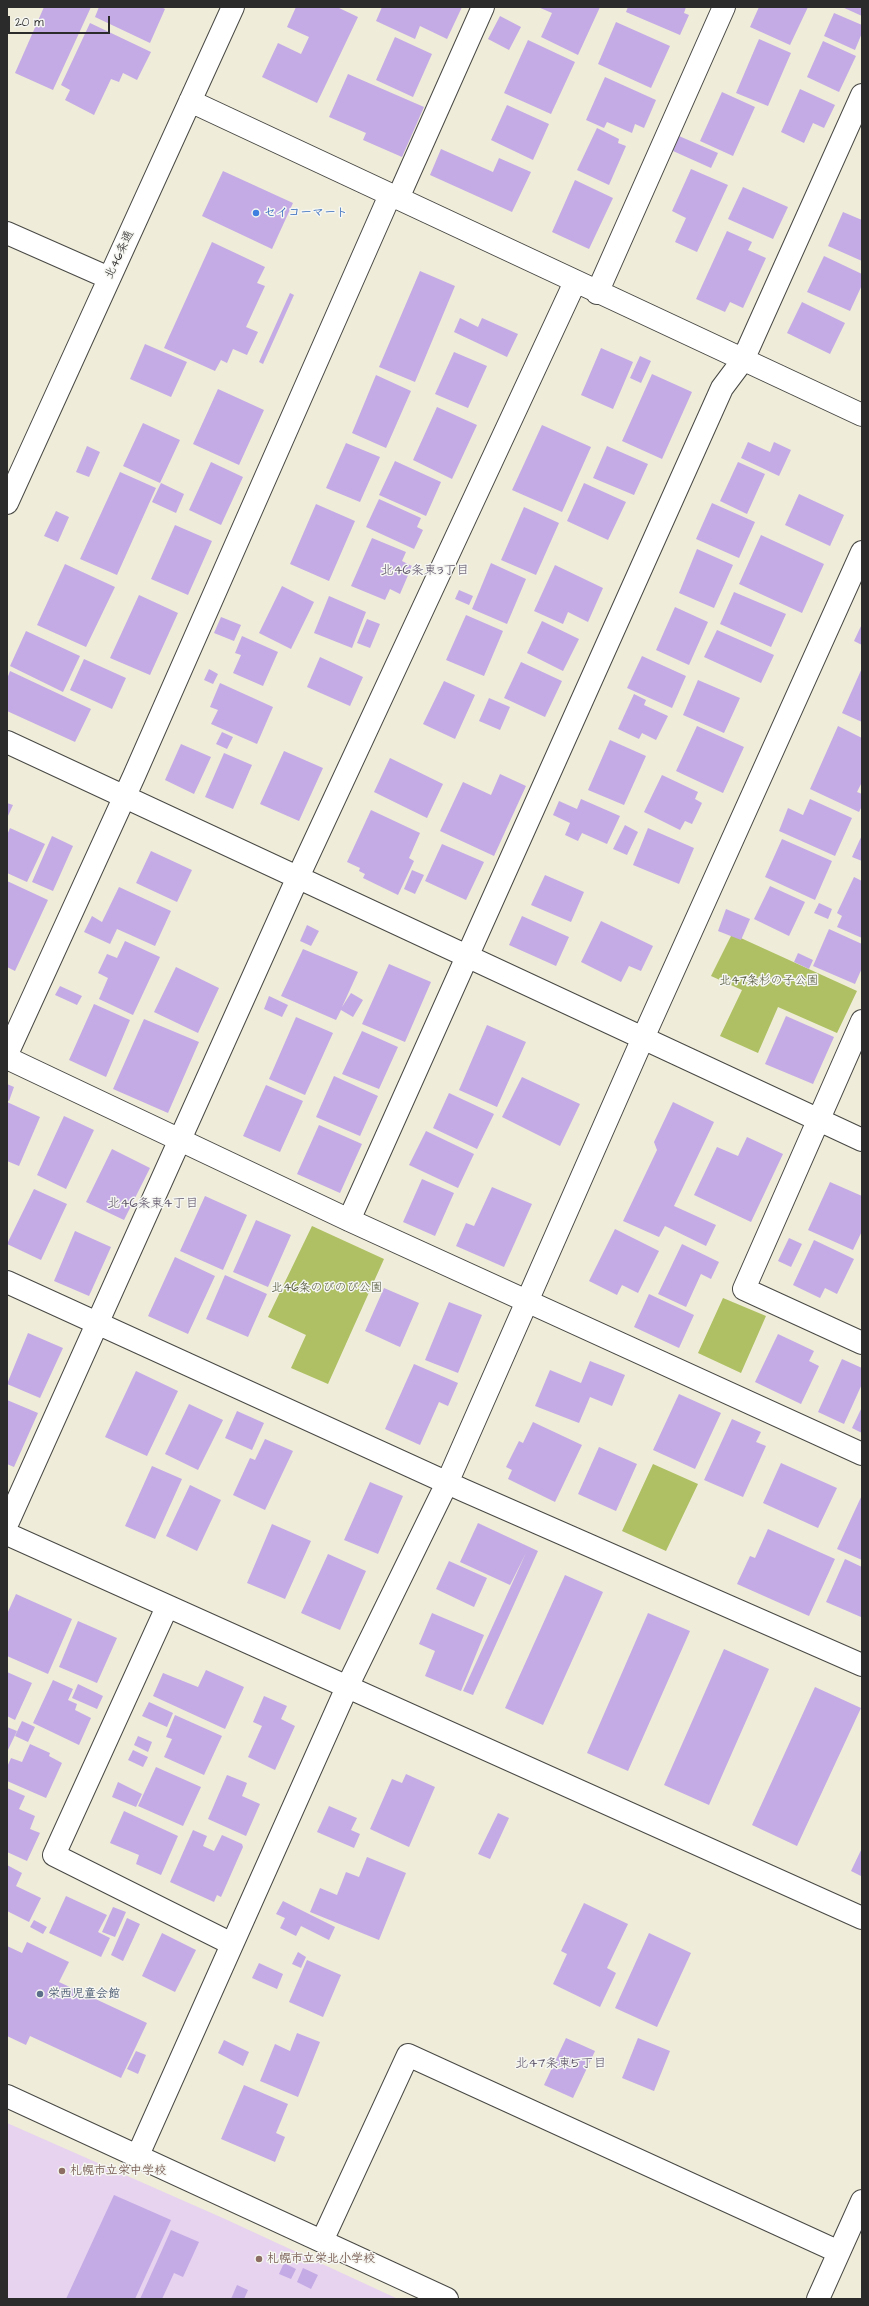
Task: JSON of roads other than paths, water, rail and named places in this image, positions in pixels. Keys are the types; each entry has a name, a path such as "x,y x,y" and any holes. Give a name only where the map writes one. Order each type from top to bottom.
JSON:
{"street":[{"path":"7,1054 394,196 483,7"},
{"path":"597,293 724,7"},
{"name":"北46条通","path":"7,502 190,101 228,8"},
{"path":"349,1220 722,388 743,360 862,95"},
{"path":"190,101 597,293 862,415"},
{"path":"7,233 109,278"},
{"path":"7,1524 96,1322 180,1140 298,877 574,282"},
{"path":"138,2155 348,1685 447,1482 862,552"},
{"path":"7,742 862,1140"},
{"path":"862,1021 744,1289 862,1343"},
{"path":"7,1058 349,1220 862,1454"},
{"path":"7,1282 447,1482 862,1666"},
{"path":"7,1534 166,1607 348,1685 862,1918"},
{"path":"166,1607 54,1855 232,1944"},
{"path":"322,2241 408,2055 839,2252"},
{"path":"7,2096 138,2155 447,2299"},
{"path":"818,2299 862,2201"}],"place":[{"name":"セイコーマート","path":"256,213"},
{"name":"栄西児童会館","path":"40,1994"},
{"name":"札幌市立栄中学校","path":"62,2171"},
{"name":"札幌市立栄北小学校","path":"259,2259"}],"district":[{"name":"北46条東3丁目","path":"425,571"},
{"name":"北46条東4丁目","path":"153,1204"},
{"name":"北47条東5丁目","path":"561,2064"}],"park label":[{"name":"北47条杉の子公園","path":"769,981"},
{"name":"北46条のびのび公園","path":"327,1288"}]}
